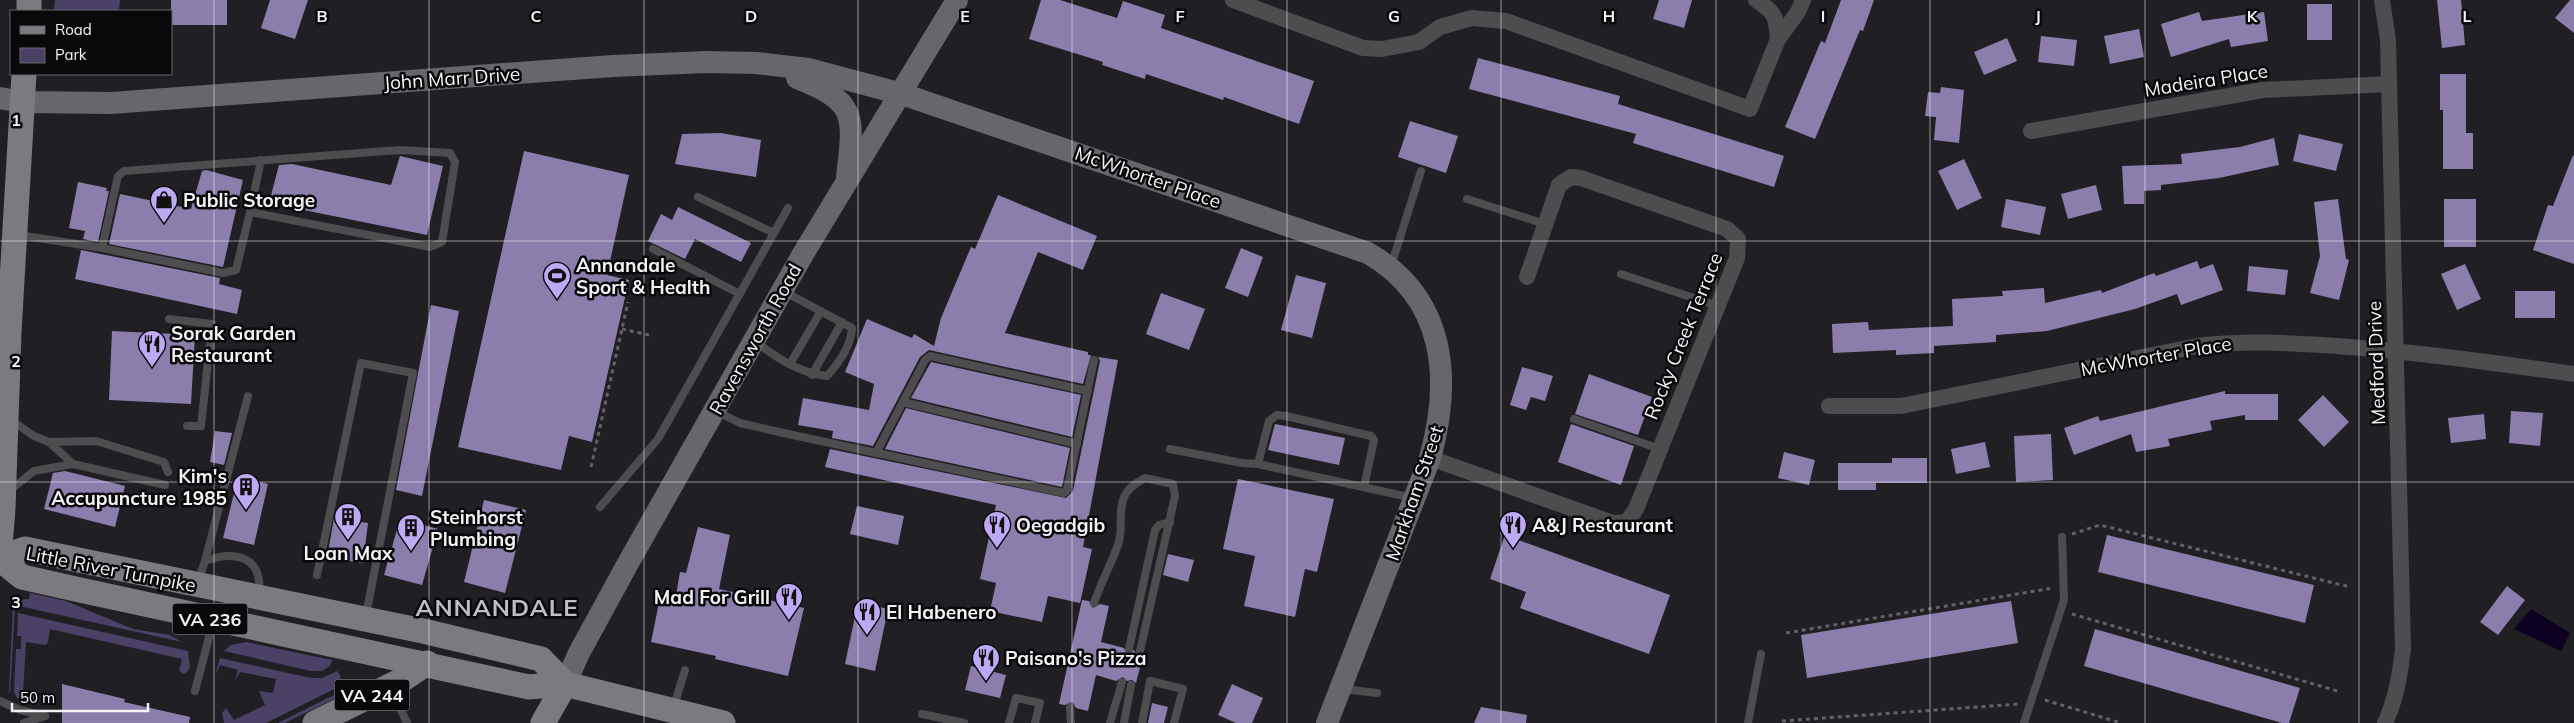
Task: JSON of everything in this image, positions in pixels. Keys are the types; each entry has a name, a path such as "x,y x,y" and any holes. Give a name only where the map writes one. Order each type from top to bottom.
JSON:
{"main road":[{"path":"0,546 4,496 15,234 11,100 24,75"},
{"name":"Little River Turnpike","path":"0,558 26,549 541,659 565,684"},
{"name":"Little River Turnpike","path":"0,558 22,577 214,620 427,663 529,687 565,684 674,718 721,723"},
{"name":"VA 244","path":"322,721 390,686 427,663"},
{"path":"542,723 565,684"}],"street":[{"name":"Ravensworth Road","path":"565,684 582,646 782,290 957,0"},
{"path":"1233,0 1255,4 1362,48 1382,49 1419,42 1440,27 1472,18 1506,21 1750,109 1778,39 1798,12 1803,0"},
{"path":"1756,0 1771,10 1776,18 1778,39"},
{"name":"Medford Drive","path":"2382,0 2388,31 2397,350 2402,649 2399,679 2385,723"},
{"name":"John Marr Drive","path":"11,100 111,103 613,66 706,62 756,63 808,69 902,94"},
{"path":"756,63 822,88 840,101 848,114 851,129 846,184"},
{"name":"Madeira Place","path":"2031,130 2263,90 2389,84"},
{"name":"McWhorter Place","path":"902,94 1353,246 1379,259 1390,268"},
{"name":"Rocky Creek Terrace","path":"1430,458 1613,523 1623,524 1633,515 1718,306 1739,250 1738,239 1727,229 1581,178 1571,177 1559,185 1527,276"},
{"name":"Markham Street","path":"1327,723 1430,458 1441,413 1441,374 1437,342 1425,310 1417,297 1390,268"},
{"name":"McWhorter Place","path":"1829,406 1902,406 2188,347 2232,342 2261,341 2397,350 2574,374"}],"lane":[{"path":"102,248 118,176 124,170 400,150 450,153 455,162 442,242 430,247 250,212"},
{"path":"15,234 102,248 223,273 236,270 261,160"},
{"path":"1390,268 1421,171"},
{"path":"698,197 774,233"},
{"path":"1467,199 1545,224"},
{"path":"600,507 658,439 788,208"},
{"path":"653,249 740,294"},
{"path":"1621,274 1718,306"},
{"path":"754,340 777,359 812,375 827,376 839,362 852,336 852,328 782,290"},
{"path":"790,364 821,311"},
{"path":"169,319 212,324 201,426 187,426"},
{"path":"812,375 842,322"},
{"path":"876,453 926,360 930,356 1088,391"},
{"path":"715,410 740,423 1064,493 1067,490 1094,360"},
{"path":"317,574 361,363 413,374 365,620"},
{"path":"197,585 248,396"},
{"path":"903,402 1077,444"},
{"path":"1258,464 1269,421 1278,415 1286,416 1371,436 1374,440 1364,487"},
{"path":"7,418 34,436 49,442 73,464"},
{"path":"1574,419 1660,448"},
{"path":"49,442 96,441 164,462 168,472"},
{"path":"1170,449 1242,463 1258,464 1415,498"},
{"path":"4,496 34,471 73,464 164,485"},
{"path":"1094,603 1104,574 1119,544 1122,503 1130,488 1145,478 1174,484 1175,496 1170,522 1140,652"},
{"path":"1129,649 1155,530 1159,525 1170,522"},
{"path":"2024,723 2064,600 2062,537"},
{"path":"205,561 228,554 250,563 260,581 259,598"},
{"path":"195,690 214,620"},
{"path":"1748,723 1760,654"},
{"path":"674,718 684,670"},
{"path":"1142,723 1150,680 1183,689 1174,723"},
{"path":"1110,723 1122,682"},
{"path":"1124,723 1131,685"},
{"path":"390,686 407,723"},
{"path":"1340,688 1377,693"},
{"path":"1009,723 1016,698 1040,703 1035,723"},
{"path":"0,701 45,719"},
{"path":"1070,707 1071,723"},
{"path":"922,714 964,723"},
{"path":"24,723 45,719"}],"path":[{"path":"591,467 618,336 622,329 622,321 628,302"},
{"path":"622,329 649,335"},
{"path":"2062,537 2100,526 2350,587"},
{"path":"1786,633 2064,586"},
{"path":"2061,611 2341,692"},
{"path":"1782,720 2030,700 2121,723"}],"green space":[{"path":"55,0 120,0 119,10 54,10"},
{"path":"30,593 66,601 133,629 170,635 182,642 19,606 20,600 29,599"},
{"path":"13,606 15,606 10,694 9,690"},
{"path":"18,613 188,651 190,668 183,674 179,670 182,659 50,629 48,642 45,645 26,642 23,694 37,696 31,702 23,703 23,699 17,698 14,692 16,649 21,649 21,636 17,636"},
{"path":"246,642 332,660 330,666 322,671 311,671 224,651 231,645"},
{"path":"220,658 311,678 322,678 337,671 340,681 334,689 266,723 224,723 222,713 226,708 234,720 265,705 259,691 273,693 276,679 240,672 235,680 238,670 220,665 215,675"},
{"path":"360,682 362,685 285,723 278,723"}],"shaded area":[{"path":"2531,609 2570,633 2561,651 2514,629"}],"building":[{"path":"171,0 227,0 227,25 172,25"},
{"path":"270,0 308,0 295,39 261,28"},
{"path":"1041,0 1060,0 1117,18 1123,1 1165,15 1161,28 1314,81 1299,124 1224,97 1223,100 1146,74 1145,79 1102,65 1103,62 1029,39"},
{"path":"1659,0 1692,0 1684,28 1653,19"},
{"path":"1841,0 1874,0 1863,31 1860,30 1815,139 1785,127 1821,41 1825,43"},
{"path":"2437,0 2461,0 2465,45 2442,48"},
{"path":"2570,0 2574,0 2574,33 2555,18"},
{"path":"2307,4 2332,4 2332,40 2307,40"},
{"path":"2199,12 2202,21 2264,12 2268,41 2231,47 2229,39 2171,57 2161,24"},
{"path":"2139,29 2144,57 2110,64 2104,36"},
{"path":"2041,36 2077,40 2074,66 2038,62"},
{"path":"2007,38 2017,61 1984,75 1974,52"},
{"path":"1478,58 1620,96 1618,104 1784,156 1774,187 1633,143 1636,134 1469,89"},
{"path":"2440,74 2466,74 2466,133 2473,133 2473,169 2443,169 2443,110 2440,110"},
{"path":"1941,87 1964,90 1959,143 1934,140 1936,117 1925,116 1928,92 1940,93"},
{"path":"1410,121 1458,136 1446,173 1398,157"},
{"path":"721,133 761,140 756,177 675,164 682,134"},
{"path":"2299,134 2343,144 2336,171 2293,161"},
{"path":"2274,138 2279,165 2219,178 2161,185 2161,190 2144,191 2144,204 2124,204 2122,166 2182,164 2181,154 2240,147"},
{"name":"Annandale Sport & Health","path":"524,151 629,175 607,275 629,280 592,442 569,436 561,470 458,447"},
{"path":"2573,155 2574,264 2533,250 2548,205 2553,206"},
{"path":"400,156 443,166 427,235 269,203 279,165 292,164 391,185"},
{"path":"1964,159 1982,198 1957,210 1938,171"},
{"path":"206,170 243,180 223,267 109,244 120,194 191,209 202,171"},
{"path":"78,182 107,188 106,191 109,191 98,242 83,239 85,231 69,228"},
{"path":"2096,185 2102,210 2068,219 2061,194"},
{"path":"998,195 1097,236 1083,270 1038,252 1005,333 1088,352 1088,355 1091,355 1083,384 929,350 920,357 873,446 832,438 833,431 798,425 803,398 869,410 874,384 845,372 867,319 912,338 914,334 934,346 941,318 971,247 975,249"},
{"path":"2006,199 2046,207 2040,235 2001,227"},
{"path":"2338,199 2346,259 2349,260 2339,300 2310,293 2320,256 2314,202"},
{"path":"2444,199 2476,199 2476,247 2444,247"},
{"path":"678,207 751,243 741,262 695,239 685,259 648,241 661,214 672,220"},
{"path":"1241,248 1263,257 1248,297 1225,288"},
{"path":"81,250 220,278 219,284 242,290 237,314 75,279"},
{"path":"2197,261 2200,269 2213,264 2223,290 2181,305 2177,294 2135,309 2047,331 1996,335 1996,342 1934,346 1934,353 1896,355 1896,350 1833,353 1832,324 1868,322 1869,330 1953,326 1952,299 2003,296 2002,291 2044,288 2045,303 2101,290 2102,293 2154,273 2156,276"},
{"path":"2465,264 2481,299 2457,310 2441,274"},
{"path":"2249,266 2288,270 2285,295 2247,291"},
{"path":"1296,275 1326,283 1312,338 1281,330"},
{"path":"2515,291 2555,291 2555,318 2515,318"},
{"path":"1161,293 1205,309 1189,350 1146,334"},
{"path":"431,305 459,311 422,496 396,490"},
{"name":"Sorak Garden Restaurant","path":"112,331 195,335 191,404 109,400"},
{"path":"1098,357 1118,360 1083,547 1092,549 1080,603 1048,596 1042,622 990,611 996,583 980,579 996,505 825,467 830,449 1066,498 1073,491 1100,361"},
{"path":"931,362 1081,395 1072,437 911,398"},
{"path":"1522,367 1553,376 1545,401 1531,397 1526,410 1510,405"},
{"path":"1589,374 1652,397 1638,435 1575,414"},
{"path":"2225,391 2225,394 2278,394 2278,420 2245,420 2245,415 2210,421 2212,430 2168,439 2170,446 2136,452 2131,434 2074,455 2064,428 2098,416 2100,421"},
{"path":"2323,395 2349,422 2324,447 2298,420"},
{"path":"906,408 1070,448 1062,487 885,449"},
{"path":"2511,411 2543,413 2540,446 2509,443"},
{"path":"2484,414 2486,439 2451,443 2448,418"},
{"path":"1275,424 1345,438 1339,465 1268,450"},
{"path":"1571,424 1634,446 1621,485 1558,462"},
{"path":"215,431 232,433 224,465 210,462"},
{"path":"2051,434 2053,480 2016,482 2014,436"},
{"path":"1985,442 1990,467 1956,474 1951,449"},
{"path":"1784,452 1815,460 1809,485 1778,478"},
{"path":"1892,458 1927,458 1927,483 1876,483 1876,490 1838,490 1838,463 1892,463"},
{"path":"65,471 125,486 115,527 44,509 53,473"},
{"name":"Kim's Accupuncture 1985","path":"238,477 268,484 254,545 223,538"},
{"path":"1238,479 1334,499 1317,572 1305,569 1295,617 1244,606 1255,556 1223,549"},
{"path":"484,500 526,510 505,593 464,582"},
{"path":"857,506 904,516 898,545 850,534"},
{"name":"Loan Max","path":"334,518 368,523 363,563 327,558"},
{"name":"Steinhorst Plumbing","path":"400,519 438,529 422,585 384,575"},
{"path":"698,527 730,535 719,589 804,608 788,676 715,659 716,656 651,642 661,593 676,595 680,572 686,573"},
{"path":"1505,535 1670,595 1649,654 1520,608 1526,592 1490,579"},
{"path":"2107,535 2314,585 2305,623 2098,572"},
{"path":"1168,554 1194,560 1188,582 1163,575"},
{"path":"2507,586 2525,600 2498,635 2480,622"},
{"path":"1082,600 1089,601 1093,608 1100,604 1109,606 1101,642 1124,648 1127,654 1134,650 1137,655 1143,656 1136,683 1132,680 1127,681 1123,677 1116,681 1096,675 1088,711 1076,708 1072,702 1065,705 1059,704"},
{"path":"2011,601 2018,643 1807,678 1801,635"},
{"name":"El Habenero","path":"858,602 888,609 875,671 845,664"},
{"path":"2095,629 2300,688 2289,723 2282,723 2084,666"},
{"name":"Paisano's Pizza","path":"971,666 1006,675 1000,698 965,690"},
{"path":"62,684 125,699 124,702 190,717 189,723 62,723"},
{"path":"1232,684 1263,698 1252,723 1236,723 1218,715"},
{"path":"1152,703 1168,707 1164,723 1148,723"},
{"path":"1481,707 1527,715 1526,723 1474,723"}],"place":[{"name":"Public Storage","path":"164,224"},
{"name":"Annandale Sport & Health","path":"557,300"},
{"name":"Sorak Garden Restaurant","path":"152,368"},
{"name":"Kim's Accupuncture 1985","path":"246,511"},
{"name":"Loan Max","path":"348,541"},
{"name":"Oegadgib","path":"997,549"},
{"name":"A&J Restaurant","path":"1513,549"},
{"name":"Steinhorst Plumbing","path":"411,552"},
{"name":"Mad For Grill","path":"789,621"},
{"name":"El Habenero","path":"867,636"},
{"name":"Paisano's Pizza","path":"986,682"}],"district":[{"name":"ANNANDALE","path":"497,607"}]}
